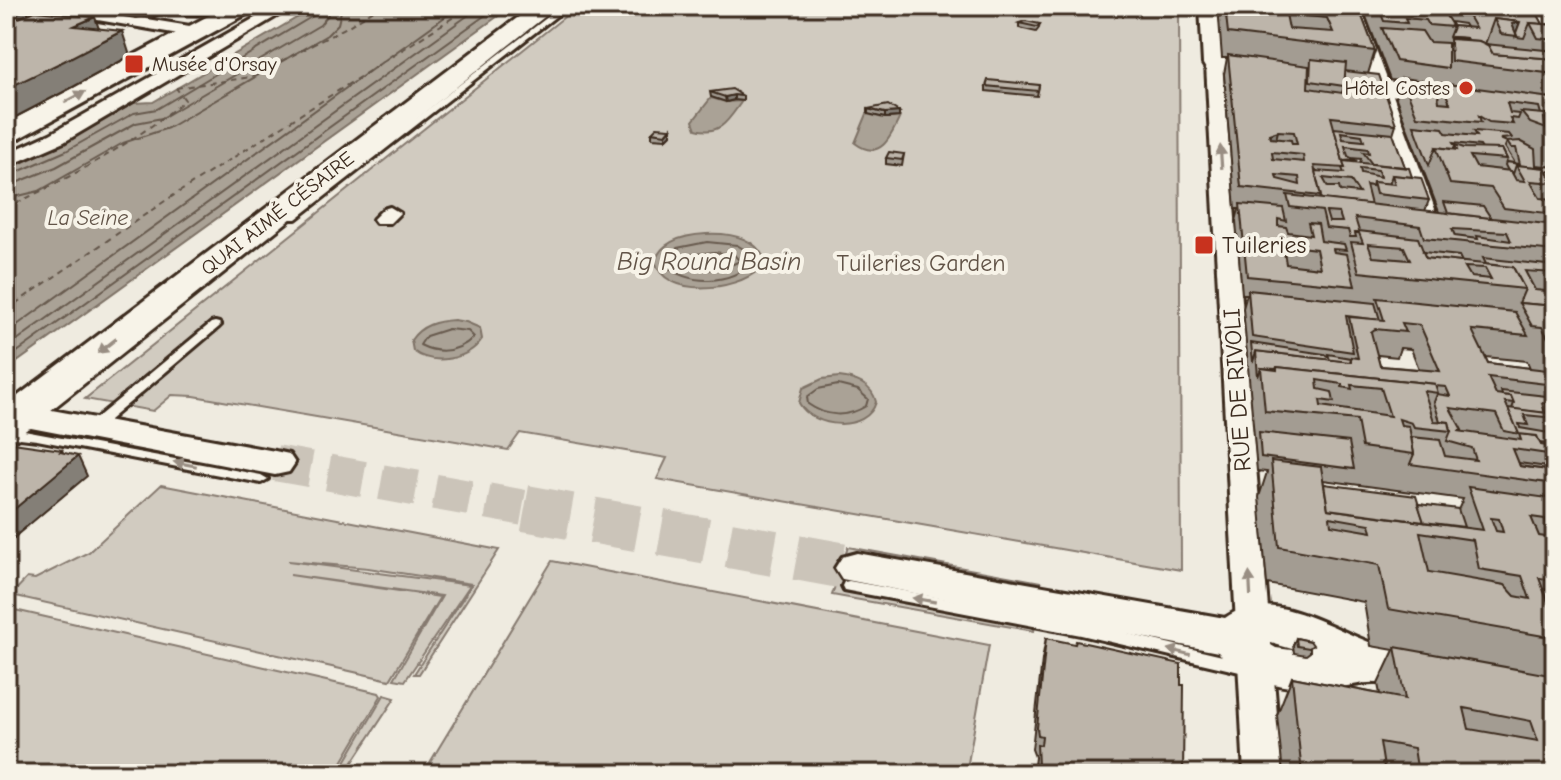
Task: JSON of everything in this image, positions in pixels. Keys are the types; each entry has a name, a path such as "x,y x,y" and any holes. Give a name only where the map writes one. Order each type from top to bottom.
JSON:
{"main road":[{"path":"6,134 244,6"},
{"name":"QUAI AIMÉ CÉSAIRE","path":"7,427 344,160 547,6"},
{"name":"RUE DE RIVOLI","path":"1210,6 1214,64"},
{"path":"1214,64 1462,98"},
{"path":"7,427 30,417 92,428 268,471"},
{"path":"853,577 1248,647 1284,666 1332,670 1375,664 1480,684"}],"street":[{"path":"6,161 57,138 287,6"},
{"path":"1532,6 1555,35"},
{"path":"1351,9 1433,232"},
{"path":"49,12 196,32"},
{"name":"RUE DE RIVOLI","path":"1214,64 1237,215 1256,482 1248,647 1263,774"}],"lane":[{"name":"QUAI AIMÉ CÉSAIRE","path":"282,225 566,6"},
{"path":"92,428 215,325"},
{"path":"7,427 19,434 268,471"}],"green space":[{"name":"Tuileries Garden","path":"578,6 1179,6 1181,570 657,479 667,458 520,433 508,450 194,396 172,395 153,411 85,399"},
{"path":"161,485 499,550 419,674 414,674 472,584 368,568 288,561 470,585 405,681 394,679 442,596 290,575 440,597 390,680 11,595 27,578 35,579 89,552"},
{"path":"848,547 1041,582 1040,590 858,555 846,591 1035,625 1034,631 832,595"},
{"path":"552,561 989,645 966,774 423,774"},
{"path":"6,608 379,693 381,696 335,774 6,774"},
{"path":"384,695 395,698 345,774 338,774"}],"water":[{"name":"La Seine","path":"317,6 512,6 6,370 6,170 62,144 134,103 153,102"},
{"path":"711,98 726,102 742,101 718,128 705,131 696,129 693,121"},
{"path":"867,114 883,118 900,117 884,145 871,150 855,143"},
{"name":"Big Round Basin","path":"730,235 746,240 763,256 759,269 735,282 702,288 672,281 661,273 655,261 663,248 683,237"},
{"path":"454,320 480,328 482,339 476,346 459,356 440,359 421,356 413,351 411,340 425,327"},
{"path":"839,377 857,381 871,391 876,402 871,412 862,419 839,424 806,412 799,403 803,388 822,379"}],"building":[{"path":"1225,6 1358,6 1375,51 1228,33","holes":["1286,14 1327,18 1333,32 1289,29"]},
{"path":"1378,6 1440,6 1453,27 1429,25 1426,20 1405,18 1407,23 1384,21","holes":["1424,9 1427,15 1406,14 1405,11"]},
{"path":"1440,6 1536,11 1543,24 1530,23 1524,38 1517,37 1516,33 1520,22 1494,19 1485,44 1466,38 1450,39 1452,26 1475,28 1467,14 1444,12"},
{"path":"6,7 27,9 6,18"},
{"path":"35,11 95,17 74,26 122,31 6,89 6,20"},
{"path":"1494,19 1520,22 1512,24 1517,36 1501,34"},
{"path":"1019,23 1040,24 1037,27"},
{"path":"1530,23 1555,25 1555,40 1538,38"},
{"path":"1382,28 1422,31 1429,42 1448,43 1448,68 1396,61"},
{"path":"1450,39 1479,41 1488,45 1493,54 1555,59 1555,74 1451,61"},
{"path":"1485,44 1555,51 1555,59 1493,54"},
{"path":"1228,55 1309,66 1308,88 1342,93 1345,71 1379,75 1396,124 1331,117 1345,168 1314,166 1321,196 1241,187","holes":["1294,132 1297,144 1292,144 1291,140 1270,138 1269,134","1272,152 1303,155 1304,162 1273,159","1276,175 1299,177 1300,185 1277,179"]},
{"path":"1311,59 1346,63 1344,86 1310,81"},
{"path":"1402,78 1551,98 1555,106 1548,106 1552,114 1549,115 1541,114 1539,107 1507,103 1510,113 1520,114 1518,119 1510,118 1513,124 1489,122 1479,116 1481,122 1417,116","holes":["1438,93 1446,94 1450,103 1439,102"]},
{"path":"988,80 1039,85 1038,91 986,86"},
{"path":"732,89 743,96 725,97 710,92"},
{"path":"888,105 899,112 868,109"},
{"path":"1521,112 1555,115 1555,120 1544,118 1545,126 1555,128 1555,132 1530,123"},
{"path":"1414,125 1477,136 1474,131 1509,134 1512,138 1500,139 1507,142 1505,147 1515,163 1506,162 1502,149 1482,149 1480,146 1453,143 1454,149 1436,147 1429,165"},
{"path":"657,127 671,128 666,134 652,132"},
{"path":"1334,128 1393,134 1405,167 1372,164 1363,152 1369,153 1368,149 1345,146 1348,156 1355,160 1343,161","holes":["1341,132 1362,135 1364,141 1343,139"]},
{"path":"1520,141 1535,149 1536,165 1555,167 1555,172 1516,165 1513,174 1508,171 1506,162 1520,164 1516,148 1511,148 1507,142"},
{"path":"1455,145 1502,149 1507,159 1470,156 1476,167 1511,171 1516,180 1525,181 1516,165 1545,168 1550,178 1555,178 1555,183 1530,181 1540,198 1555,199 1555,214 1504,208 1491,188 1450,184 1436,147 1457,150"},
{"path":"889,152 904,154 902,160 886,158"},
{"path":"1343,161 1409,168 1412,177 1392,175 1389,184 1373,182 1372,186 1366,185 1371,205 1320,199 1315,171 1344,173 1342,168 1345,168","holes":["1360,168 1378,170 1380,177 1361,173","1323,178 1351,181 1359,193 1328,187"]},
{"path":"1392,175 1421,178 1429,200 1376,194 1373,182 1395,184"},
{"path":"1287,195 1555,225 1555,238 1544,236 1548,244 1555,245 1555,251 1424,238 1420,226 1355,218 1359,231 1418,238 1426,258 1513,267 1525,289 1359,272 1351,242 1363,243 1359,233 1355,233 1356,237 1350,237 1348,230 1326,228 1322,211 1290,207","holes":["1326,212 1339,213 1342,222 1329,222","1452,229 1507,232 1511,241 1455,236","1368,244 1404,247 1410,260 1373,257","1465,267 1485,268 1491,279 1471,277"]},
{"path":"1444,202 1483,206 1491,218 1448,213"},
{"path":"1240,204 1283,208 1286,221 1278,219 1278,226 1286,227 1288,232 1311,235 1308,223 1318,224 1321,241 1344,244 1346,250 1333,249 1334,252 1347,254 1355,286 1247,276","holes":["1283,245 1316,249 1320,268 1286,264"]},
{"path":"1423,252 1459,256 1462,262 1426,258"},
{"path":"1483,258 1555,266 1555,273 1525,271 1535,290 1555,292 1555,306 1519,303 1525,289 1513,267 1486,264"},
{"path":"1248,290 1375,303 1380,320 1346,316 1353,352 1252,337"},
{"path":"1377,298 1515,312 1528,335 1472,330 1488,363 1555,371 1555,385 1488,377 1496,394 1511,396 1514,403 1505,402 1520,434 1504,431 1496,414 1450,408 1462,430 1458,431 1521,440 1519,434 1537,436 1541,445 1555,447 1555,455 1513,449 1520,466 1555,471 1555,484 1410,464 1414,454 1411,437 1440,440 1445,456 1476,460 1472,448 1447,441 1451,431 1449,422 1440,421 1434,402 1437,394 1450,396 1446,387 1277,367 1261,368 1258,377 1256,351 1351,362 1351,357 1358,358 1349,317 1384,320","holes":["1402,323 1420,325 1440,371 1380,366 1371,332 1375,329 1406,332"]},
{"path":"1519,303 1555,306 1555,338 1548,338 1542,327 1532,326"},
{"path":"1251,343 1351,358 1350,362 1256,351 1253,362"},
{"path":"1277,367 1435,384 1438,393 1424,391 1434,421 1449,422 1451,431 1414,427 1412,423 1399,419 1401,425 1409,426 1414,454 1362,447 1357,420 1265,411 1261,368 1277,370","holes":["1317,380 1342,384 1342,387 1352,389 1351,385 1381,388 1390,416 1321,406 1320,400 1334,402 1332,392 1318,389"]},
{"path":"1501,391 1555,397 1555,405 1542,403 1545,413 1512,409 1514,403 1511,396 1502,395"},
{"path":"1508,408 1555,414 1555,418 1524,415 1528,425 1519,424 1520,428 1555,434 1555,445 1540,443 1537,436 1519,434"},
{"path":"1259,432 1349,442 1354,469 1261,457"},
{"path":"6,442 62,450 60,452 78,456 6,516"},
{"path":"1271,461 1321,467 1328,509 1436,524 1483,530 1468,487 1555,499 1555,580 1539,578 1555,621 1555,638 1388,609 1379,565 1279,547","holes":["1330,517 1370,524 1372,532 1331,525","1531,517 1545,519 1553,538 1539,536","1491,518 1499,519 1503,532 1496,531","1420,532 1473,540 1479,569 1522,576 1530,599 1515,596 1505,585 1429,572"]},
{"path":"1519,463 1555,468 1555,471 1520,466"},
{"path":"1324,484 1416,496 1424,522 1328,509"},
{"path":"1418,504 1458,509 1464,527 1424,522"},
{"path":"1544,589 1555,591 1555,621"},
{"path":"1046,638 1075,644 1076,641 1181,664 1181,685 1184,685 1183,774 1034,774 1035,766 1038,766 1037,744 1041,745 1042,736 1038,735 1037,728"},
{"path":"1296,638 1310,641 1313,645 1309,648 1297,646"},
{"path":"1395,647 1555,676 1555,774 1503,769 1504,774 1418,774 1414,748 1380,742 1385,774 1302,774 1292,677 1405,699","holes":["1464,708 1531,721 1538,741 1469,729"]}],"ferry route":[{"path":"6,208 77,173 143,132 185,100 176,88 251,77 347,27 380,6"},
{"path":"6,310 165,201 471,6"}],"tunnel":[{"path":"275,463 536,510"},
{"path":"525,508 857,568"}],"place":[{"name":"Musée d'Orsay","path":"134,64"},
{"name":"Hôtel Costes","path":"1466,88"},
{"name":"Tuileries","path":"1204,245"}]}
